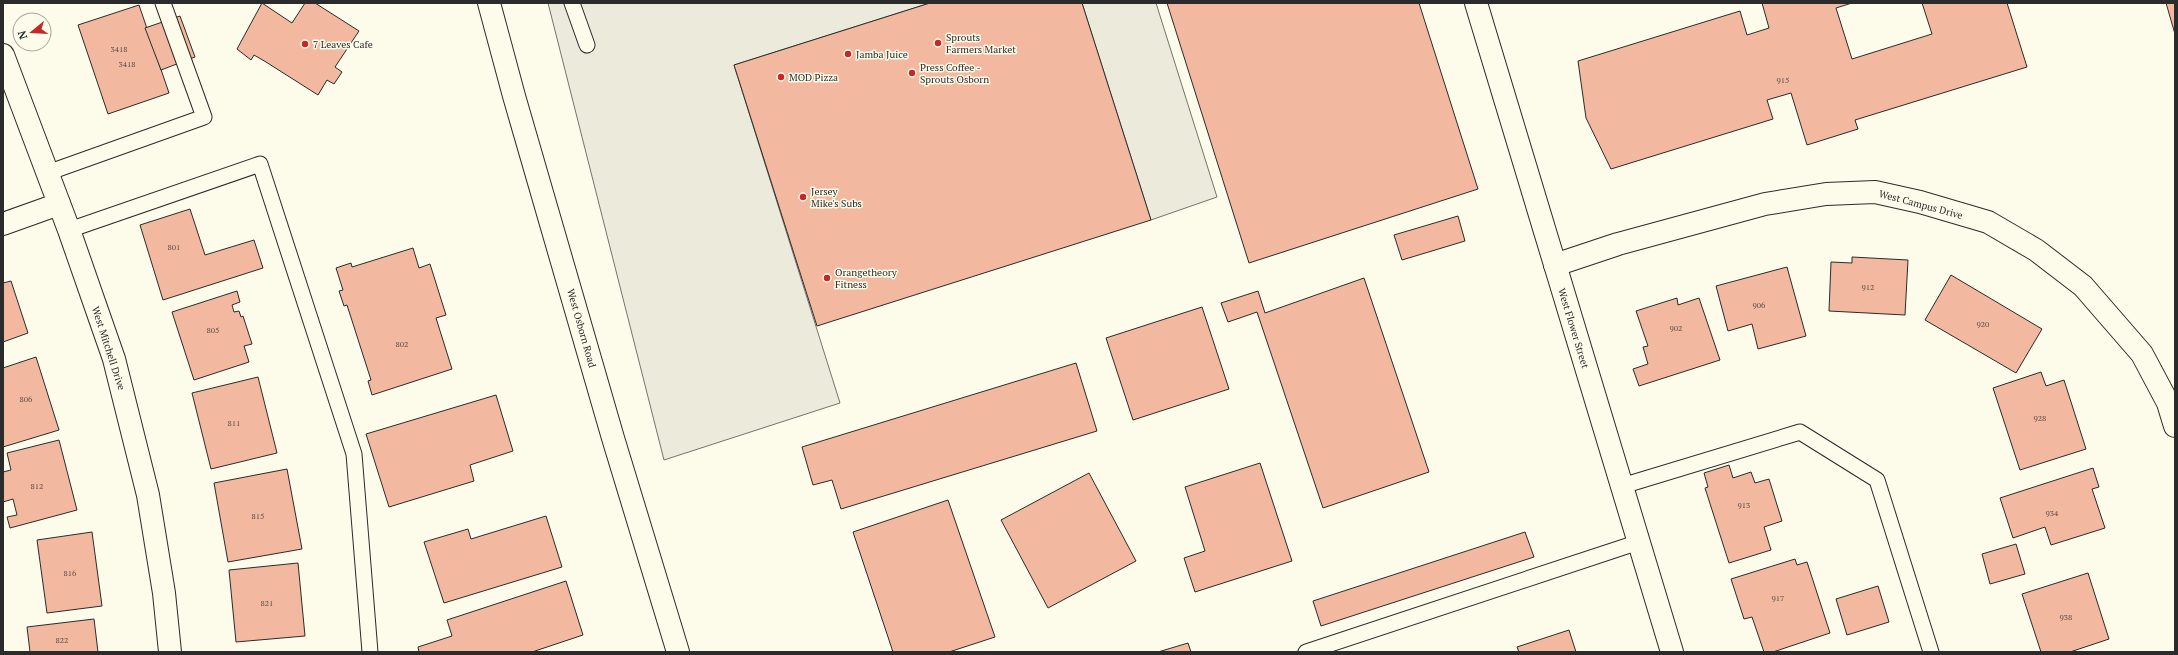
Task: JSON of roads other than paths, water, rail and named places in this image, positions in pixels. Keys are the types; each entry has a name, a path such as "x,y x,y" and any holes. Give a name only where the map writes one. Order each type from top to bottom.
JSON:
{"street":[{"name":"West Osborn Road","path":"489,3 514,96 613,438 678,652"},
{"name":"West Flower Street","path":"1476,3 1672,652"},
{"name":"West Mitchell Drive","path":"3,55 69,230 114,359 148,495 163,585 170,652"},
{"name":"West Campus Drive","path":"1555,265 1618,244 1765,204 1826,194 1875,192 1920,202 1988,222 2036,250 2083,286 2142,354 2168,403 2175,426"},
{"path":"3,224 59,204"}],"lane":[{"path":"47,173 204,117 163,3"},
{"path":"572,3 587,45"},
{"path":"69,230 260,164 354,454 370,652"},
{"path":"1622,486 1800,432 1877,480 1931,652"},
{"path":"1306,652 1639,542"}],"place":[{"name":"Sprouts Farmers Market","path":"938,43"},
{"name":"7 Leaves Cafe","path":"305,44"},
{"name":"Jamba Juice","path":"848,54"},
{"name":"Press Coffee - Sprouts Osborn","path":"912,73"},
{"name":"MOD Pizza","path":"781,77"},
{"name":"Jersey Mike's Subs","path":"803,197"},
{"name":"Orangetheory Fitness","path":"827,278"}]}
